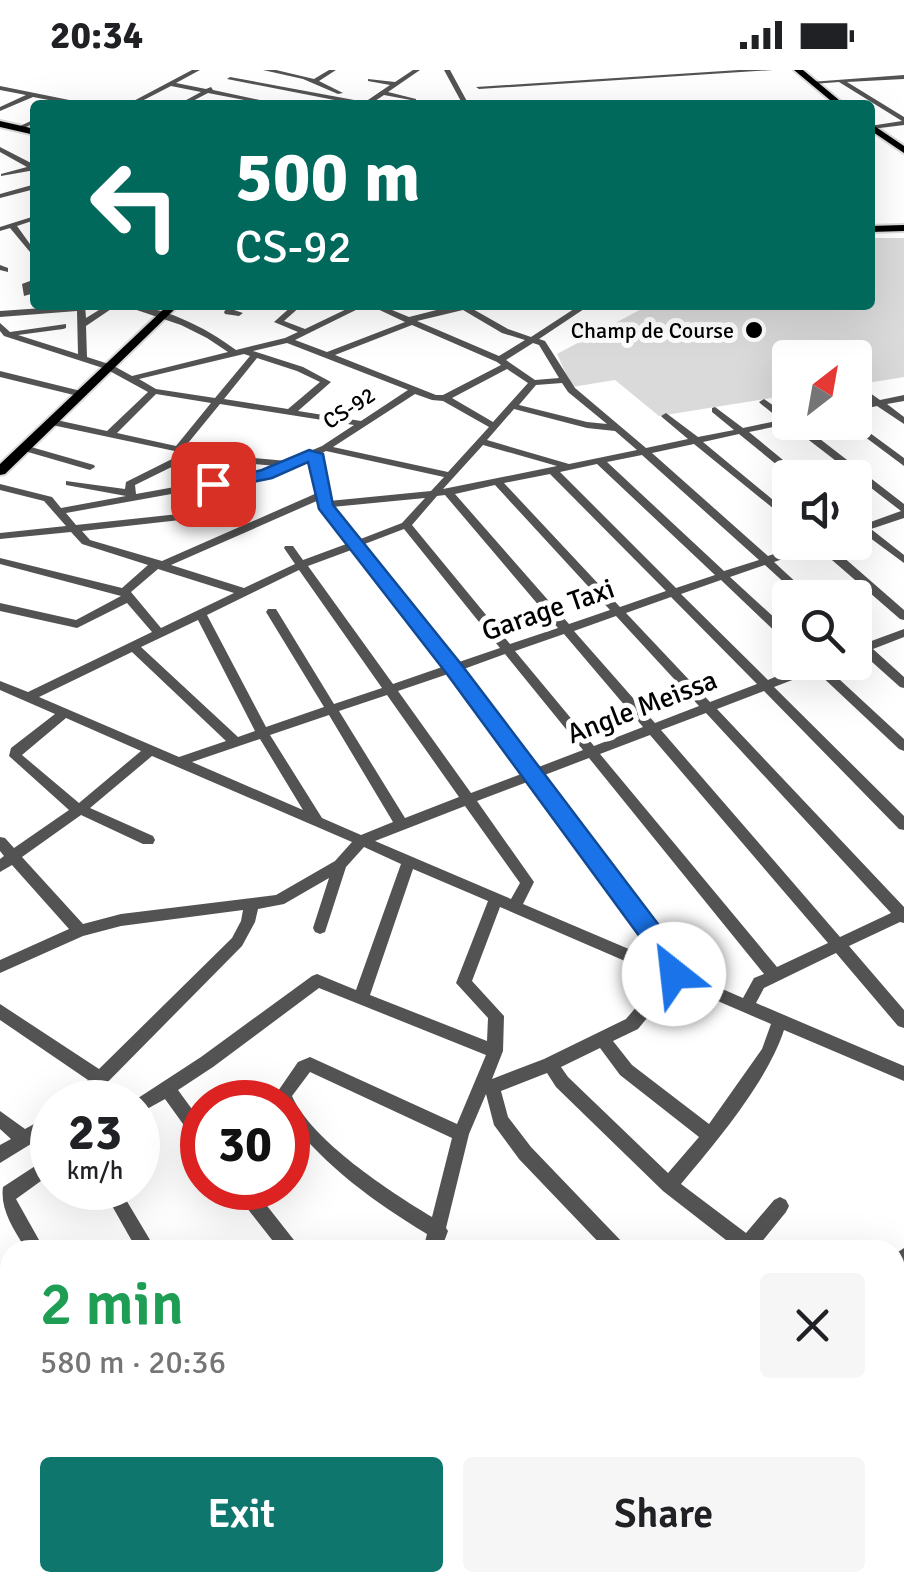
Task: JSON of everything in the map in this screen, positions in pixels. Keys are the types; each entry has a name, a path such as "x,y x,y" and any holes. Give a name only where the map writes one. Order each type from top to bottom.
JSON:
{"main road":[{"path":"798,70 836,100"},
{"path":"0,124 30,131"},
{"path":"875,129 904,150"},
{"path":"875,230 904,228"},
{"path":"3,463 24,448 169,310"}],"street":[{"path":"140,100 197,70"},
{"path":"190,100 246,70"},
{"path":"266,70 340,93 332,98"},
{"path":"298,99 332,70"},
{"path":"373,100 418,70"},
{"path":"446,70 463,100"},
{"path":"479,87 770,70"},
{"path":"865,70 877,78"},
{"path":"813,82 904,77"},
{"path":"230,78 342,100"},
{"path":"370,80 394,84"},
{"path":"842,81 871,100"},
{"path":"170,84 254,100"},
{"path":"0,88 56,100"},
{"path":"382,93 414,100"},
{"path":"0,109 32,94"},
{"path":"240,100 244,98"},
{"path":"875,103 904,122"},
{"path":"875,126 904,122"},
{"path":"19,128 30,123"},
{"path":"0,149 30,165"},
{"path":"19,191 3,178 30,170"},
{"path":"0,196 30,188"},
{"path":"4,226 30,219"},
{"path":"4,226 30,251"},
{"path":"27,294 26,284 30,283"},
{"path":"0,314 33,310"},
{"path":"82,310 83,360"},
{"path":"81,325 105,310"},
{"path":"169,310 246,354 300,368 326,382"},
{"path":"292,310 278,322 306,332"},
{"path":"133,378 246,354 288,340 352,310"},
{"path":"384,310 503,362 533,382 564,380"},
{"path":"325,356 410,321 448,310"},
{"path":"469,310 505,331 534,338 548,348 571,390 788,580"},
{"path":"440,398 503,362 578,310"},
{"path":"4,330 63,326"},
{"path":"4,330 109,367 154,392 364,424"},
{"path":"288,340 347,366 440,398 494,426"},
{"path":"178,449 219,401 246,354"},
{"path":"292,410 347,366"},
{"path":"2,377 82,394"},
{"path":"0,702 25,696 134,647 301,565 406,525 440,493 450,475 533,382"},
{"name":"CS-92","path":"70,484 130,495 255,477 320,451 413,391"},
{"path":"110,434 154,392"},
{"path":"872,398 904,421"},
{"path":"872,404 904,398"},
{"path":"764,402 772,408"},
{"path":"512,406 587,425 618,428"},
{"path":"715,410 778,460"},
{"path":"666,416 772,505"},
{"path":"52,422 236,461 293,464"},
{"path":"0,607 78,624 127,594 160,564 324,500 440,493 772,426"},
{"path":"813,440 904,511"},
{"path":"872,440 904,463"},
{"path":"481,441 570,467"},
{"path":"24,448 90,467 48,499"},
{"path":"450,475 320,451 324,500 668,956 674,974"},
{"path":"60,511 130,495 130,484 194,452"},
{"path":"600,461 772,623"},
{"path":"553,471 904,825"},
{"path":"497,482 903,915 759,983 747,1005"},
{"path":"0,536 216,513 243,506 213,484"},
{"path":"0,487 48,499 86,542 243,592"},
{"path":"440,493 904,1020"},
{"path":"872,522 904,511"},
{"path":"406,525 774,976"},
{"path":"872,537 904,560"},
{"path":"289,548 527,882 515,906"},
{"name":"Garage Taxi","path":"178,762 772,559"},
{"path":"839,560 904,616"},
{"path":"0,561 127,594 160,634"},
{"path":"272,612 402,825"},
{"path":"200,614 263,734 317,821"},
{"path":"872,643 904,633"},
{"path":"134,647 236,742"},
{"path":"872,658 904,684"},
{"name":"Angle Meissa","path":"362,840 781,680"},
{"path":"836,680 904,746"},
{"path":"0,685 904,1074"},
{"path":"65,712 15,756 61,798 148,840"},
{"path":"6,862 80,809 151,750"},
{"path":"0,966 80,931 121,920 251,906 289,896 340,865 362,840"},
{"path":"0,842 6,862 80,931"},
{"path":"362,998 409,861"},
{"path":"320,928 340,865"},
{"path":"436,1240 461,1134 487,1084 494,1052 496,1016 464,983 496,898"},
{"path":"0,1011 101,1080 237,942 248,922 251,906"},
{"path":"487,1084 604,1041 632,1024 674,974"},
{"path":"160,1091 208,1062 317,980 494,1052"},
{"path":"669,1185 711,1136 769,1052 780,1019"},
{"path":"604,1041 626,1070 711,1136"},
{"path":"294,1080 310,1064 461,1134"},
{"path":"550,1064 562,1082 669,1185 737,1240"},
{"path":"487,1084 500,1120 525,1153 608,1240"},
{"path":"166,1087 180,1106"},
{"path":"0,1119 22,1138"},
{"path":"0,1156 30,1134"},
{"path":"310,1135 346,1172 439,1232"},
{"path":"30,1179 9,1194 7,1200 30,1240"},
{"path":"755,1240 780,1206"},
{"path":"123,1210 141,1240"},
{"path":"259,1210 283,1240"}],"shaded area":[{"name":"Champ de Course","path":"875,238 904,238 904,377 872,382 872,340 772,340 772,398 659,416 615,380 572,387 557,354 640,310 875,310"}],"place":[{"name":"Champ de Course","path":"754,330"}],"route":[{"path":"213,484 266,474 315,454 325,505 454,669 646,926 668,956 674,974"}]}
